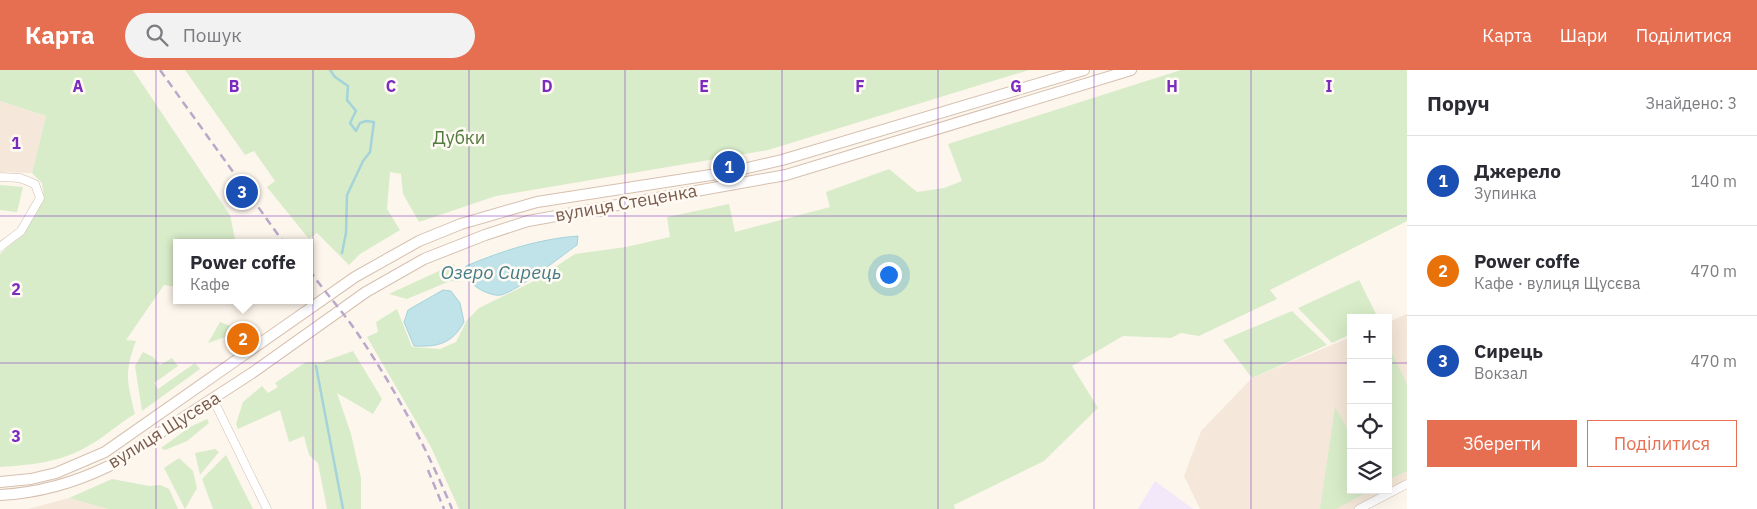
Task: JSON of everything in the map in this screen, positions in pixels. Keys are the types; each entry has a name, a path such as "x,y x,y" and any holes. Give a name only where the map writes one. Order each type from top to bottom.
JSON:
{"main road":[{"name":"вулиця Стеценка","path":"296,319 326,296 419,241 482,217 537,202 730,172 782,160 1084,70"},
{"name":"вулиця Стеценка","path":"313,330 366,292 424,259 528,221 786,175 1131,70"},
{"name":"вулиця Щусєва","path":"0,482 31,479 56,473 105,452 296,319"},
{"name":"вулиця Щусєва","path":"0,495 24,494 55,487 88,476 109,466 213,399 313,330"}],"street":[{"path":"0,177 20,178 35,184 40,198 21,231 0,247"},
{"path":"213,399 267,509"},
{"path":"1360,509 1407,484"}],"shaded area":[{"path":"0,101 46,116 32,173 0,172"},
{"path":"1407,314 1407,482 1392,490 1392,359 1392,320"},
{"path":"1347,339 1347,494 1383,494 1354,509 1200,509 1184,476 1201,431 1252,378"},
{"path":"1155,481 1193,509 1138,509"},
{"path":"69,498 108,509 28,509"}],"green space":[{"path":"0,70 133,70 230,215 235,239 173,239 173,286 164,285 126,340 136,341 128,369 130,393 135,414 96,441 69,455 35,464 0,467 0,254 22,234 44,197 42,183 32,173 46,116 0,101"},
{"name":"Дубки","path":"185,70 1029,70 768,150 496,196 419,222 403,194 401,174 390,172 387,209 400,230 360,254 349,265 317,233 309,239 267,187 275,181 254,151 245,155"},
{"path":"1181,70 1407,70 1407,221 1270,290 1277,299 1199,336 1181,333 1171,338 1123,336 1072,366 1098,408 1044,461 954,505 955,509 459,509 431,447 367,337 378,332 376,322 397,309 412,347 440,349 456,342 467,320 479,308 532,282 575,254 626,247 670,237 667,217 729,204 735,232 830,207 826,192 889,169 917,192 944,188 962,181 948,144"},
{"path":"0,185 23,187 17,212 0,210"},
{"path":"454,264 460,282 450,281 407,299 389,294"},
{"path":"1359,280 1376,314 1347,314 1347,336 1332,343 1298,308"},
{"path":"1292,311 1327,345 1252,378 1223,340"},
{"path":"220,322 236,328 225,337 208,343"},
{"path":"353,351 382,399 373,414 337,393 351,434 361,478 361,509 327,509 318,463 309,455 304,436 289,442 280,410 238,429 236,424 243,402 262,386 268,393 278,387 275,383 306,362 322,362"},
{"path":"143,352 153,357 160,365 172,358 178,366 154,383 158,389 195,363 200,369 142,411 135,366"},
{"path":"1392,353 1407,384 1407,471 1392,478 1392,412"},
{"path":"1335,407 1347,428 1347,494 1364,494 1336,509 1320,509"},
{"path":"207,419 209,423 187,441 165,450 161,448 190,427"},
{"path":"215,449 219,452 200,475 195,453"},
{"path":"226,455 253,509 213,509 202,479"},
{"path":"179,458 193,471 197,488 185,509 164,468"},
{"path":"112,479 149,486 160,485 169,489 178,509 108,509 69,498"}],"water":[{"name":"Озеро Сирець","path":"578,236 577,245 528,280 501,295 493,295 479,289 472,284 467,276 466,266 493,255 520,246"},
{"name":"Озеро Сирець","path":"443,290 451,291 460,303 464,322 449,340 443,343 430,346 414,346 404,322 408,310"}],"waterway":[{"path":"330,70 335,77 348,86 347,100 356,111 350,123 356,131 360,123 366,121 374,122 370,152 363,161 347,195 346,233 342,253"},
{"path":"316,366 343,509"}],"railway":[{"path":"160,70 281,239"},
{"path":"313,275 352,326 385,376 410,419 452,509"},
{"path":"428,470 444,509"}],"place":[{"name":"Джерело","path":"729,167"},
{"name":"Сирець","path":"242,192"},
{"name":"Power coffe","path":"243,339"}]}
